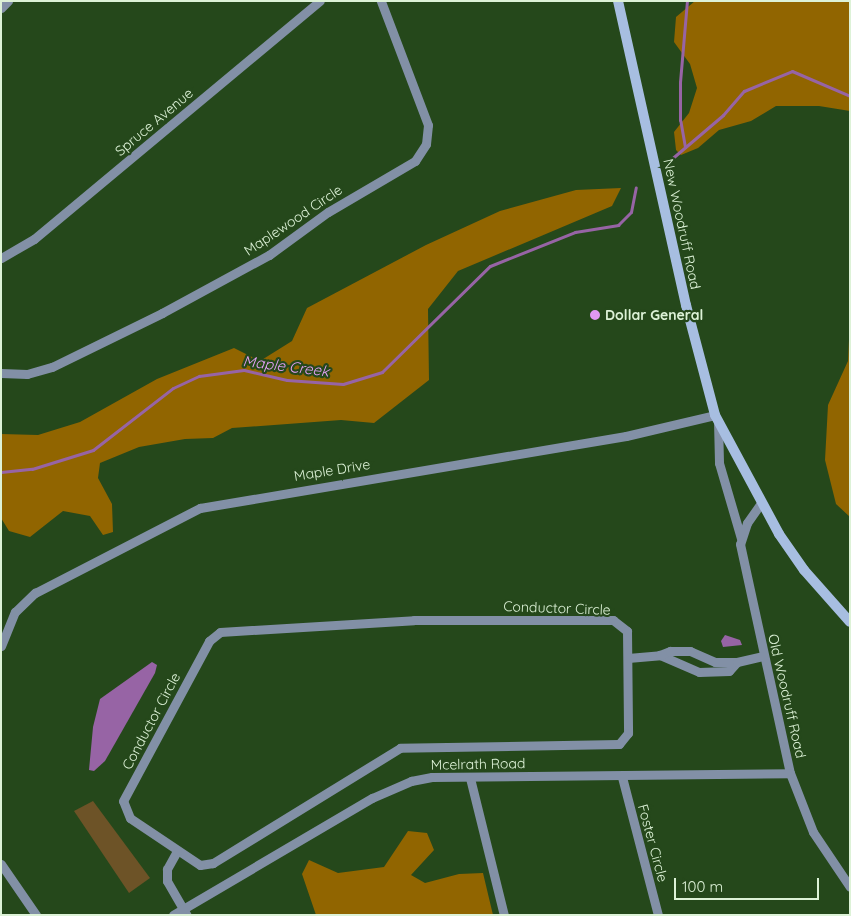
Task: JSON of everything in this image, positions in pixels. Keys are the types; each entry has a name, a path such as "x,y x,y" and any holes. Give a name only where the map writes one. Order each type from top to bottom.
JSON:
{"main road":[{"name":"New Woodruff Road","path":"618,1 686,305 717,418 761,503 804,570 850,622"}],"street":[{"path":"1,8 8,1"},
{"name":"Spruce Avenue","path":"1,258 34,240 320,1"},
{"name":"Maplewood Circle","path":"1,372 27,374 52,367 162,313 269,255 328,212 415,161 426,144 428,125 382,1"},
{"name":"Old Woodruff Road","path":"717,418 719,463 740,538 763,656 790,773 814,832 850,887"},
{"name":"Maple Drive","path":"1,646 14,612 35,593 200,508 626,436 717,418"},
{"path":"740,538 761,503"},
{"name":"Conductor Circle","path":"414,620 613,620 627,631 628,658 628,733 619,744 400,748 213,863 200,866 176,850 130,818 123,801 209,641 220,632 414,620"},
{"path":"628,658 660,655 670,651 690,651 715,662 737,662 763,656"},
{"path":"660,655 699,672 729,671 737,662"},
{"name":"Mcelrath Road","path":"172,915 185,912 391,788 432,777 622,777 790,773"},
{"name":"Foster Circle","path":"622,777 658,915"},
{"path":"470,778 504,915"},
{"path":"176,850 167,869 167,881 185,912"},
{"path":"1,864 36,915"}],"shaded area":[{"path":"695,1 850,1 850,111 819,106 776,106 751,121 719,130 698,148 681,155 676,150 674,132 689,113 697,88 690,64 674,42 676,17"},
{"path":"621,188 612,206 458,271 428,309 429,380 374,423 341,420 232,428 213,438 185,439 139,447 100,463 98,478 112,504 113,532 103,535 90,516 63,511 30,537 9,531 1,518 1,434 38,435 80,422 157,379 234,348 260,361 292,341 307,308 426,245 500,211 576,190"},
{"path":"850,318 850,517 836,504 825,460 828,405 848,361"},
{"path":"725,635 740,640 742,645 723,647 721,641"},
{"path":"152,662 157,665 155,673 105,761 94,771 89,770 93,727 100,699"},
{"path":"93,801 150,878 129,893 74,811"},
{"path":"408,831 427,833 434,850 411,875 425,883 459,874 483,873 493,915 316,915 302,874 309,860 338,873 384,867"}],"waterway":[{"path":"685,147 680,120 680,82 687,1"},
{"name":"Maple Creek","path":"669,161 723,115 744,91 792,71 850,96"},
{"name":"Maple Creek","path":"1,472 32,469 93,450 173,388 199,376 244,370 287,380 343,384 382,372 490,266 575,232 618,225 631,212 636,187"}],"place":[{"name":"Dollar General","path":"595,315"}]}
